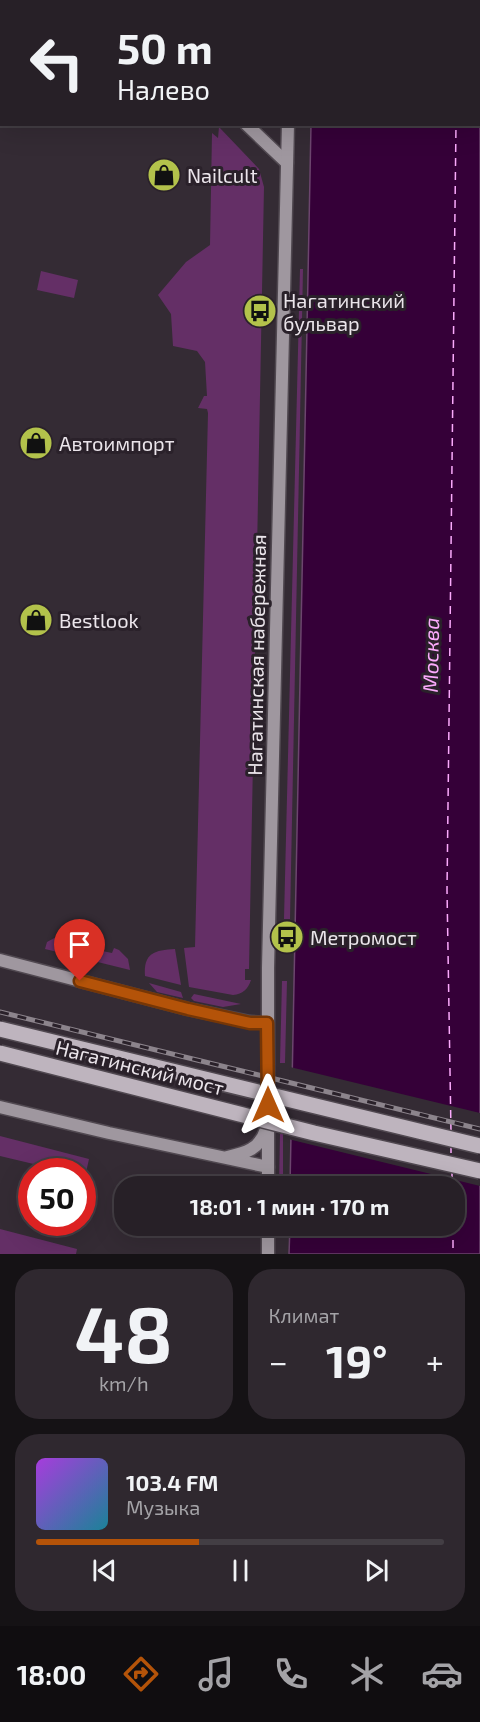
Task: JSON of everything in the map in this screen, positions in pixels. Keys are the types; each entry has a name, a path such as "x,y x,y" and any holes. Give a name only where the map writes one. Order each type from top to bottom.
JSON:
{"main road":[{"path":"248,126 287,164"},
{"name":"Нагатинская набережная","path":"268,1176 267,1023 288,126"},
{"path":"257,135 268,139 288,139"},
{"path":"0,960 188,1009 250,1023 267,1023"},
{"name":"Нагатинский мост","path":"0,1029 480,1146"},
{"name":"Нагатинский мост","path":"0,1053 303,1130 480,1171"},
{"path":"0,1107 268,1167"},
{"path":"222,1158 255,1148 263,1139 268,1125"},
{"path":"268,1236 268,1254"}],"shaded area":[{"path":"219,127 259,169 264,187 249,969 245,969 245,980 251,980 245,990 233,995 189,987 184,948 195,947 208,413 207,409 198,408 204,396 207,396 205,362 197,351 173,346 171,314 158,295 186,262 210,245 212,133 218,138"},
{"path":"300,269 303,269 290,919 284,919"},
{"path":"41,271 78,280 74,298 37,290"},
{"path":"60,937 59,942 112,953 114,948 119,950 128,959 130,970 45,949 47,942"},
{"path":"175,949 181,985 145,976 146,962 152,954"},
{"path":"282,981 287,981 285,1063 280,1063"},
{"path":"149,983 181,992 183,998 157,992"},
{"path":"194,994 241,1004 223,1007 194,1001 191,998"},
{"path":"280,1134 283,1134 283,1176 279,1176"},
{"path":"0,1136 85,1158 18,1158 18,1160 0,1156"},
{"path":"0,1229 18,1234 18,1236 27,1236 77,1249 76,1254 0,1254"}],"water":[{"name":"Москва","path":"311,126 480,126 480,1254 289,1254 290,1236 465,1236 465,1176 290,1176"}],"pier":[{"path":"290,1067 480,1113 480,1186 465,1182 465,1176 439,1176 288,1139"}],"ferry route":[{"path":"451,1132 447,890 456,126"},
{"path":"451,1145 451,1159"},
{"path":"453,1236 453,1254"}],"railway":[{"path":"0,1012 480,1129"}],"place":[{"name":"Nailcult","path":"164,175"},
{"name":"Нагатинский бульвар","path":"260,311"},
{"name":"Автоимпорт","path":"36,443"},
{"name":"Bestlook","path":"36,620"},
{"name":"Метромост","path":"287,937"}],"route":[{"path":"80,981 140,998 250,1023 267,1023 268,1105"}]}
